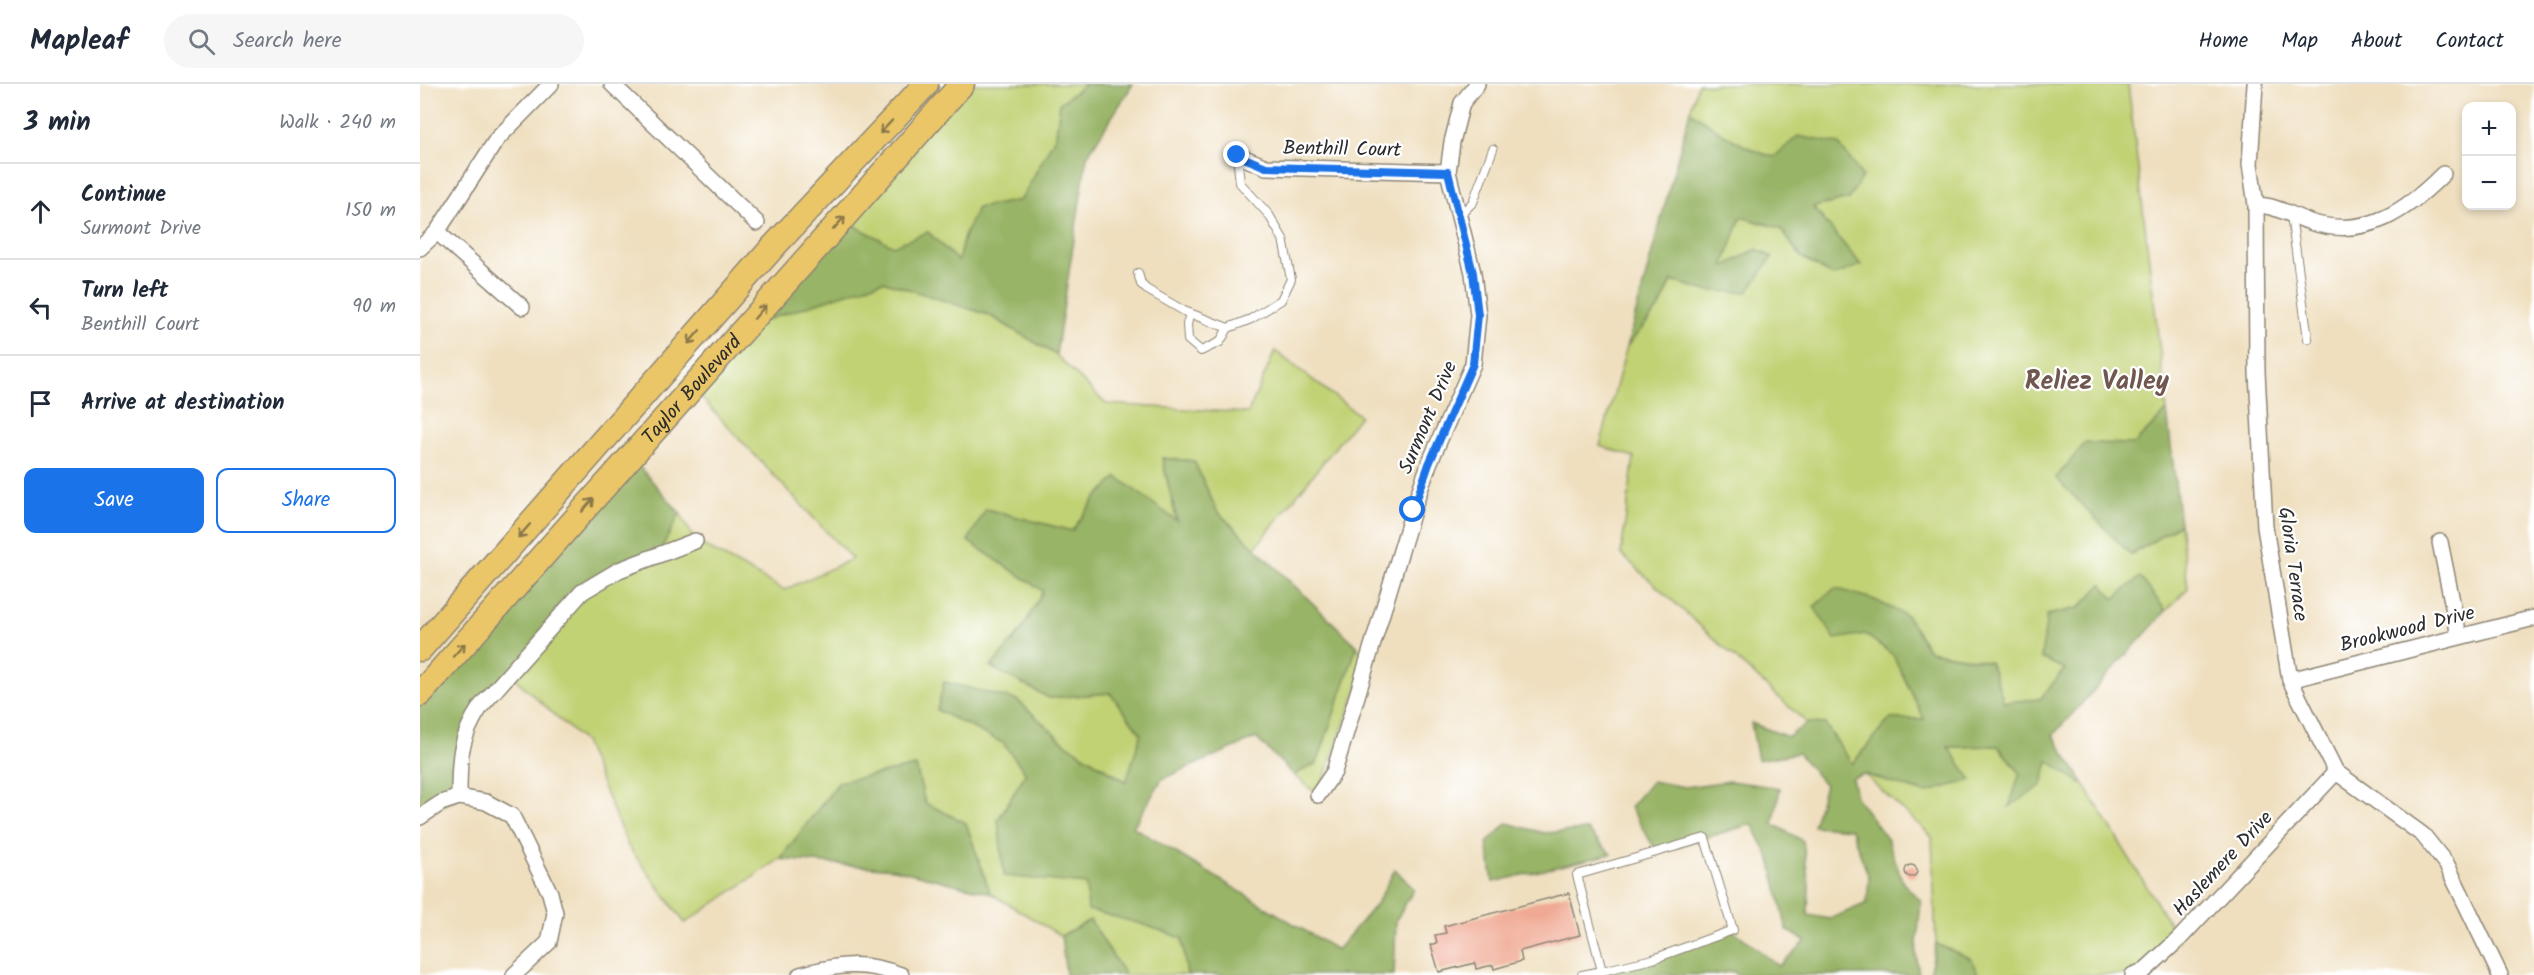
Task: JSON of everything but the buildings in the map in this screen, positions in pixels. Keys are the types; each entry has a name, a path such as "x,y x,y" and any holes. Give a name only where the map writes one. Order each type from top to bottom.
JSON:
{"main road":[{"name":"Taylor Boulevard","path":"420,649 766,255 926,84"},
{"name":"Taylor Boulevard","path":"420,694 962,84"}],"street":[{"path":"420,248 437,232 498,139 551,84"},
{"path":"612,84 757,223"},
{"name":"Surmont Drive","path":"1318,795 1334,772 1429,464 1473,364 1478,315 1473,273 1448,172 1452,142 1462,103 1477,84"},
{"name":"Gloria Terrace","path":"2254,84 2250,164 2256,205 2257,372 2265,527 2290,680 2336,772 2423,835 2447,865 2500,975"},
{"name":"Benthill Court","path":"1237,155 1266,167 1448,172"},
{"path":"2256,205 2268,205 2324,226 2339,227 2378,221 2409,205 2443,174"},
{"path":"437,232 522,306"},
{"path":"459,797 459,763 468,726 481,706 582,592 619,570 695,541"},
{"path":"2440,542 2459,636"},
{"name":"Brookwood Drive","path":"2290,680 2534,618"},
{"name":"Haslemere Drive","path":"2133,975 2144,971 2179,939 2336,772"},
{"path":"420,817 441,803 459,797 486,802 512,816 550,893 555,913 549,942 514,975"},
{"path":"801,975 834,965 876,966 900,975"}],"lane":[{"path":"1459,216 1473,202 1493,149"},
{"path":"1190,314 1187,324 1188,340 1201,351 1220,342 1228,328 1251,319 1281,300 1291,279 1283,239 1269,215 1240,183 1237,155"},
{"path":"2291,215 2308,339"},
{"path":"1138,273 1141,284 1146,289 1190,314 1228,328"},
{"path":"1582,975 1602,971 1653,959 1733,930 1705,838 1577,875 1602,971"}],"green space":[{"path":"962,84 1086,84 1060,103 1056,135 1021,200 964,237 958,261 893,246 842,219"},
{"path":"1086,84 1133,84 1087,156 1056,355 989,315 883,281 747,326 842,219 893,246 928,232 958,261 964,237 977,208 1021,200 1056,135 1060,103"},
{"path":"1698,84 2128,84 2167,411 2134,444 2085,443 2131,555 2180,524 2188,588 2166,611 2140,578 2114,599 2102,585 2079,608 2047,615 2065,669 2040,699 2004,703 1990,662 1929,651 1907,616 1865,634 1893,655 1925,719 1890,719 1852,764 1825,724 1807,723 1621,554 1634,457 1600,446 1627,346 1661,305 1672,281 1707,291 1772,258 1757,249 1722,268 1741,217 1780,228 1801,256 1860,265 1813,207 1849,199 1775,158 1756,153 1732,140 1690,111"},
{"path":"1690,111 1741,144 1774,157 1798,136 1839,144 1862,176 1849,199 1813,207 1861,265 1833,276 1801,257 1780,228 1741,217 1723,267 1757,249 1772,257 1748,292 1707,291 1672,281 1661,305 1627,346"},
{"path":"883,281 989,315 1056,355 1106,404 1248,413 1275,351 1360,416 1255,548 1217,511 1194,461 1162,458 1177,522 1095,499 1072,531 986,509 968,541 1043,591 1021,631 991,667 1049,698 1110,693 1141,734 1127,782 1066,744 1017,700 937,710 1003,743 1026,773 998,820 1145,925 1182,938 1187,975 1125,975 1090,920 1061,936 990,893 966,823 925,803 916,767 839,782 780,859 685,923 628,846 584,742 510,674 582,592 659,553 680,513 695,541 784,590 852,559 692,388 747,326"},
{"path":"2167,411 2180,524 2131,555 2056,478 2085,443 2134,444"},
{"path":"631,457 680,513 659,553 582,592 468,726 459,797 420,817 420,694"},
{"path":"1162,458 1194,461 1217,511 1357,646 1317,763 1294,775 1256,738 1162,779 1133,827 1337,950 1377,903 1395,869 1414,889 1396,920 1394,975 1187,975 1182,938 1145,925 1088,910 1086,884 1004,876 998,820 1026,773 1003,743 937,710 944,682 1017,700 1066,744 1126,782 1141,734 1110,693 1049,698 991,667 1021,631 1043,591 968,541 986,509 1072,531 1095,499 1117,477 1177,521"},
{"path":"2140,577 2166,611 2053,735 2085,786 2048,761 2042,785 2009,807 2020,773 1998,746 1948,747 1972,780 1925,793 1864,774 1852,778 1856,797 1888,840 1903,883 1921,901 1916,953 1919,975 1737,975 1733,971 1713,975 1601,975 1602,971 1653,959 1733,930 1779,966 1806,941 1787,930 1770,859 1752,824 1657,852 1630,807 1652,781 1685,787 1730,781 1780,788 1773,824 1803,841 1809,885 1808,915 1830,919 1867,903 1869,878 1851,829 1813,826 1825,785 1798,753 1758,760 1751,723 1788,737 1807,723 1825,724 1852,764 1890,719 1924,719 1893,655 1865,634 1835,639 1814,607 1835,588 1875,600 1907,616 1929,651 1990,662 2004,702 2040,699 2065,669 2041,658 2047,615 2079,608 2102,584 2114,599"},
{"path":"1357,646 1367,661 1318,795 1294,775 1317,763"},
{"path":"1998,746 2020,773 2010,806 2048,760 2085,786 2179,939 2133,975 1978,975 1972,959 1936,944 1932,837 1864,774 1925,793 1947,747"},
{"path":"916,766 925,803 966,823 990,893 894,869 780,859 839,782"},
{"path":"1507,823 1544,833 1587,830 1611,854 1493,882 1487,843"},
{"path":"1090,920 1125,975 1066,975 1061,936"},
{"path":"1936,944 1972,959 1978,975 1929,975"}],"district":[{"name":"Reliez Valley","path":"2097,380"}],"route":[{"path":"1237,155 1266,167 1448,172 1473,273 1478,315 1473,364 1429,464 1413,510"}]}
